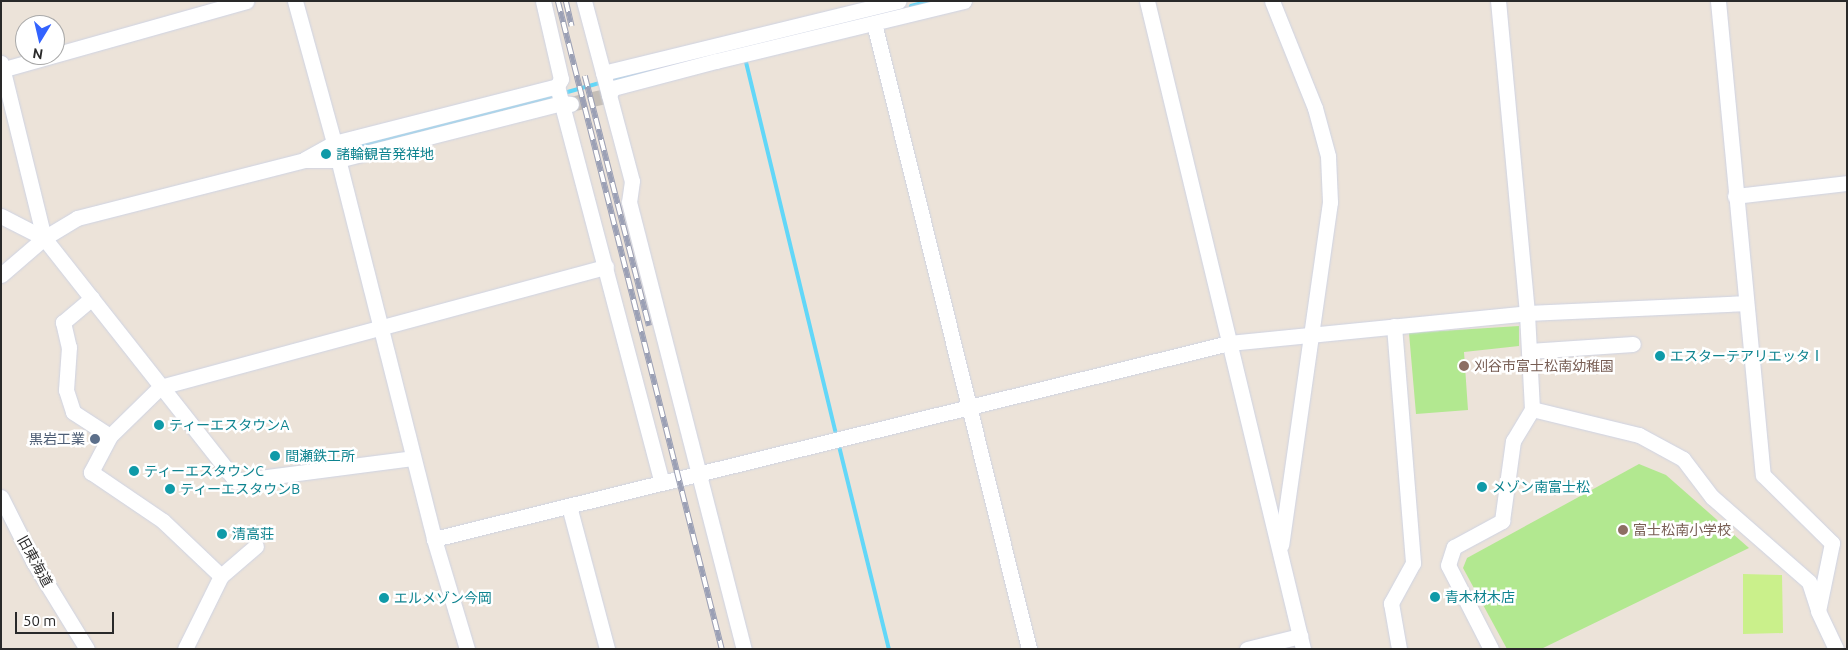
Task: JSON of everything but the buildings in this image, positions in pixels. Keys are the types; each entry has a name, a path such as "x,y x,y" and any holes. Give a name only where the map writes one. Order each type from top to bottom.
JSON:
{"street":[{"path":"44,238 2,68 247,1"},
{"path":"294,1 334,143 434,539 467,649"},
{"path":"304,160 334,143 557,86 561,79 544,1"},
{"path":"584,1 632,181 629,202 744,649"},
{"path":"603,73 898,1"},
{"path":"609,95 614,88 964,1"},
{"path":"1147,1 1302,642 1247,649"},
{"path":"1272,1 1315,108 1328,156 1330,202 1309,335 1280,554"},
{"path":"1491,649 1448,565 1454,547 1502,521 1513,441 1532,409 1527,313 1498,1"},
{"path":"1718,1 1744,304 1763,475 1832,543 1818,611"},
{"path":"874,23 1029,649"},
{"path":"557,86 567,103 606,267 661,481"},
{"path":"1,275 44,238 77,218 304,160 338,160 567,103"},
{"path":"1735,196 1847,183"},
{"path":"1,216 44,238 236,481 413,458"},
{"path":"221,576 162,521 91,472 110,436 160,387 379,326 606,267"},
{"path":"92,298 64,322 69,347 66,390 73,412 110,436"},
{"path":"434,539 661,481 1229,343 1527,313 1744,304"},
{"path":"1394,326 1413,563 1391,604 1399,649"},
{"path":"1529,351 1632,344"},
{"path":"1532,409 1639,436 1683,460 1712,497 1809,582 1818,611 1836,649"},
{"name":"旧東海道","path":"1,497 33,561 86,649"},
{"path":"569,506 607,649"},
{"path":"185,649 221,576 256,546"}],"green space":[{"path":"1519,326 1519,346 1464,352 1468,410 1416,414 1409,333"},
{"path":"1639,464 1666,475 1749,548 1541,649 1507,649 1463,568 1467,558"},
{"path":"1743,574 1782,575 1783,633 1743,634"}],"waterway":[{"path":"911,6 930,1"},
{"path":"745,58 836,435"},
{"path":"609,80 654,70"},
{"path":"564,93 603,82"},
{"path":"341,150 557,95"},
{"path":"838,442 889,649"}],"tunnel":[{"path":"571,104 609,95"}],"railway":[{"path":"558,1 722,649"},
{"path":"566,1 572,26"},
{"path":"585,76 649,326"}],"place":[{"name":"諸輪観音発祥地","path":"326,154"},
{"name":"エスターテアリエッタⅠ","path":"1660,356"},
{"name":"刈谷市富士松南幼稚園","path":"1464,366"},
{"name":"ティーエスタウンA","path":"159,425"},
{"name":"黒岩工業","path":"95,439"},
{"name":"間瀬鉄工所","path":"275,456"},
{"name":"ティーエスタウンC","path":"134,471"},
{"name":"メゾン南富士松","path":"1482,487"},
{"name":"ティーエスタウンB","path":"170,489"},
{"name":"富士松南小学校","path":"1623,530"},
{"name":"清高荘","path":"222,534"},
{"name":"青木材木店","path":"1435,597"},
{"name":"エルメゾン今岡","path":"384,598"}]}
